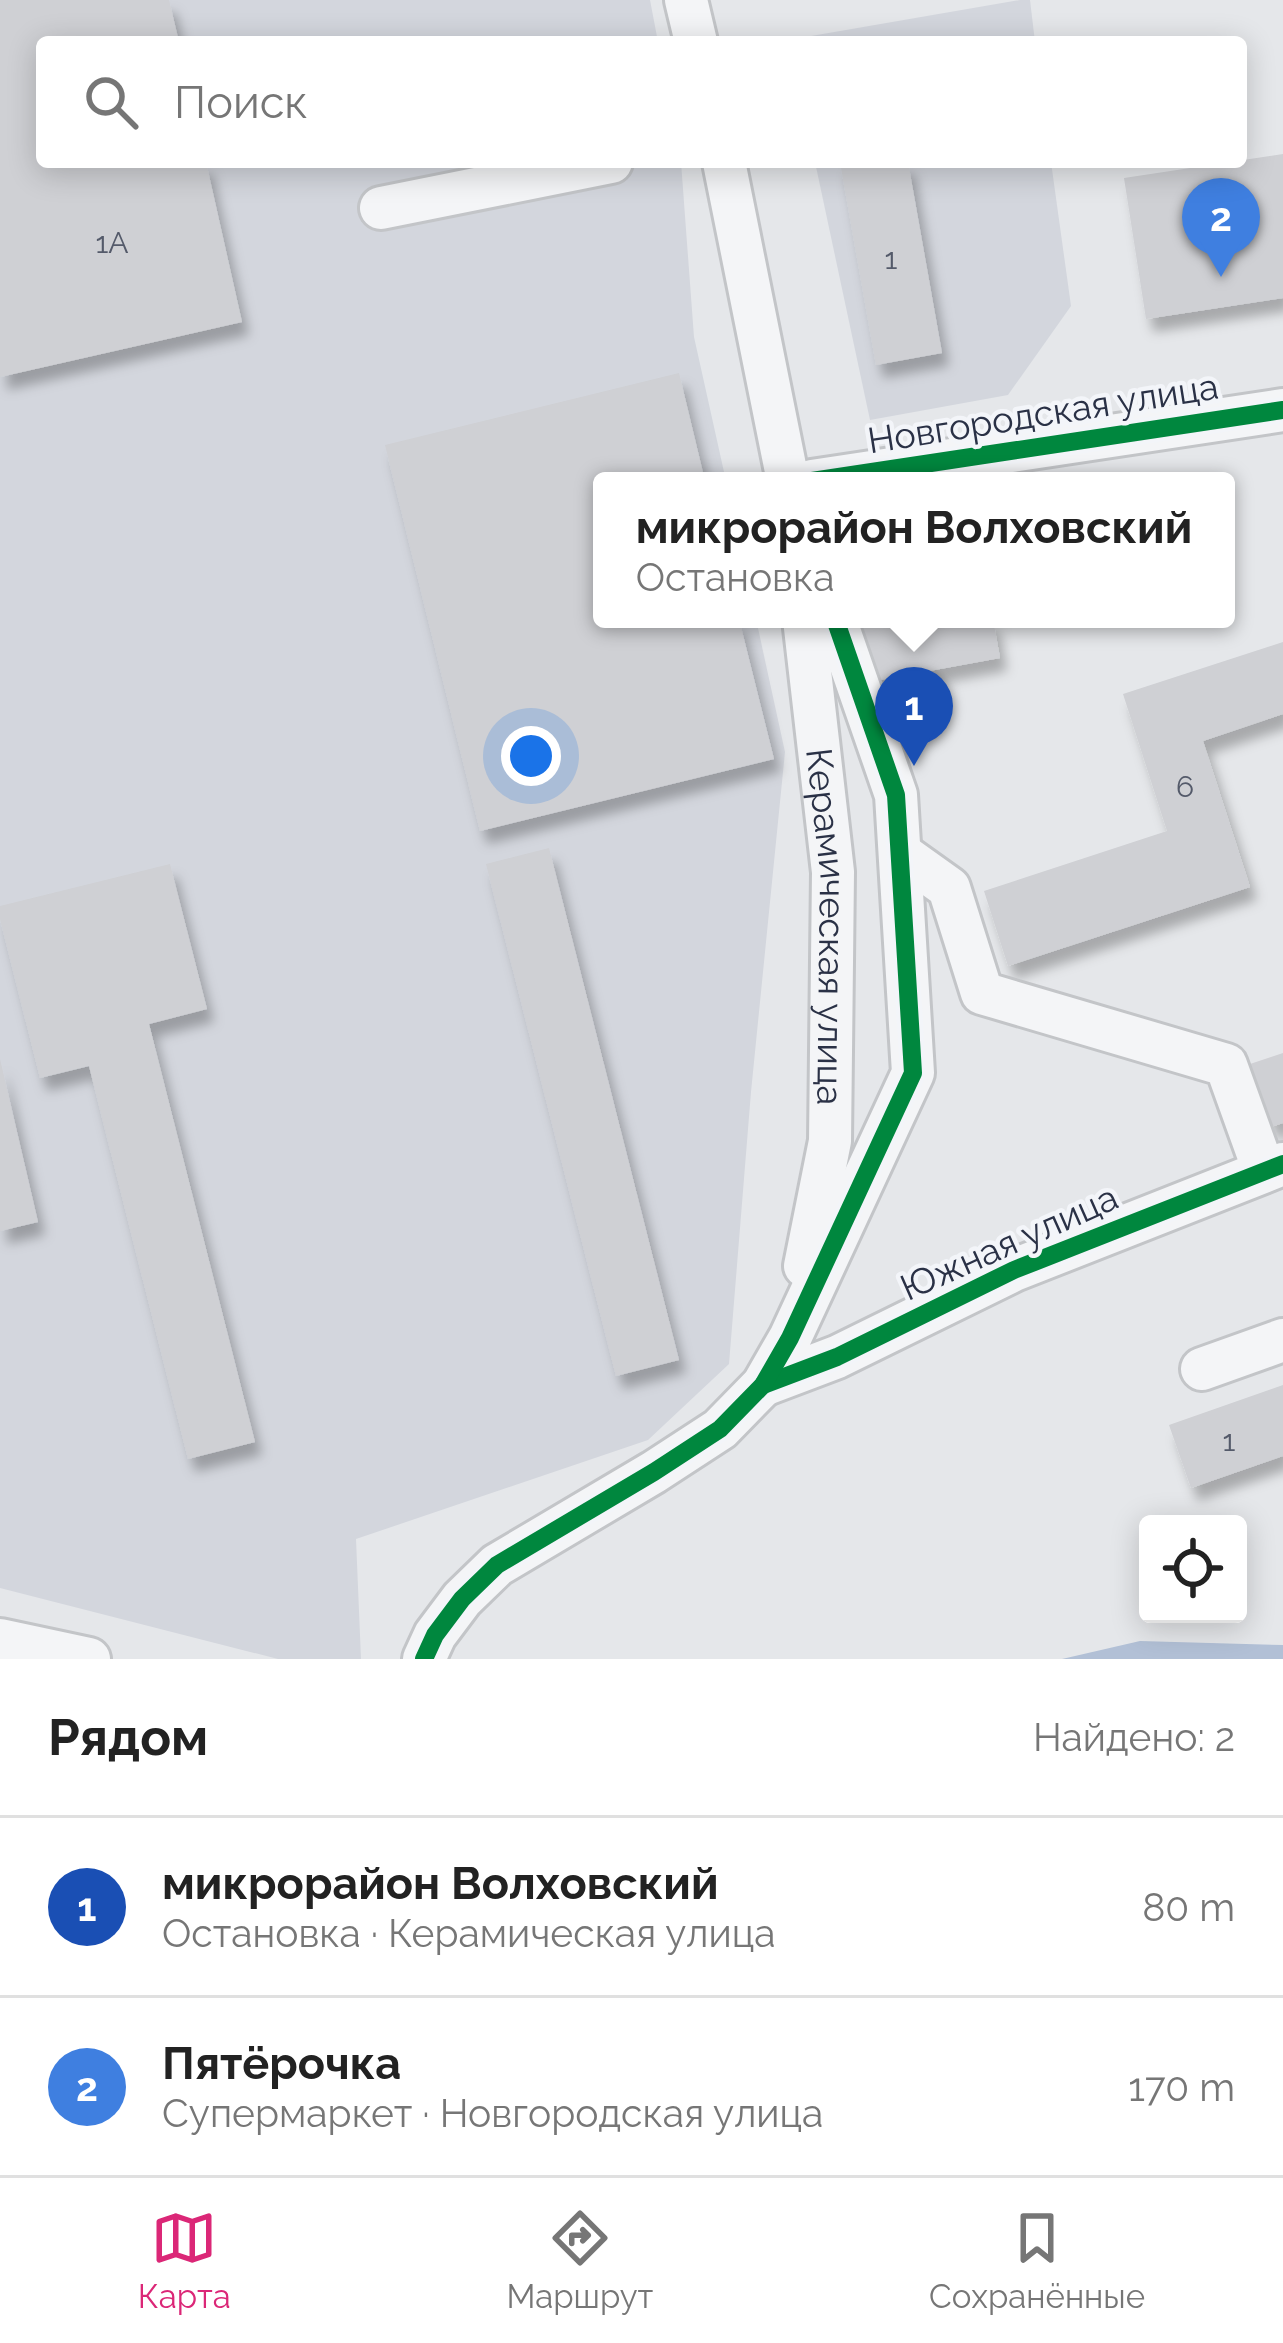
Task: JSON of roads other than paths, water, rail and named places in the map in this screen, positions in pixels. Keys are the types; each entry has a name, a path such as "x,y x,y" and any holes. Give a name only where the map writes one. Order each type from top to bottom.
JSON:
{"street":[{"path":"686,0 695,36"},
{"path":"381,208 581,168"},
{"path":"725,168 786,472"},
{"name":"Новгородская улица","path":"872,472 1283,410"},
{"name":"Керамическая улица","path":"790,1338 830,1141 833,872 805,628"},
{"name":"Керамическая улица","path":"790,1338 913,1073 896,796 838,628"},
{"path":"900,853 949,888 982,993 1226,1065 1274,1168"},
{"name":"Южная улица","path":"763,1385 837,1358 1014,1270 1274,1168"},
{"path":"424,1659 462,1599 497,1565 720,1429 763,1385 790,1338"},
{"path":"1202,1369 1283,1340"},
{"path":"0,1640 88,1659"}],"water":[{"path":"1140,1641 1283,1645 1283,1659 1062,1659"}],"place":[{"name":"Пятёрочка","path":"1221,277"},
{"name":"микрорайон Волховский","path":"914,766"}]}
